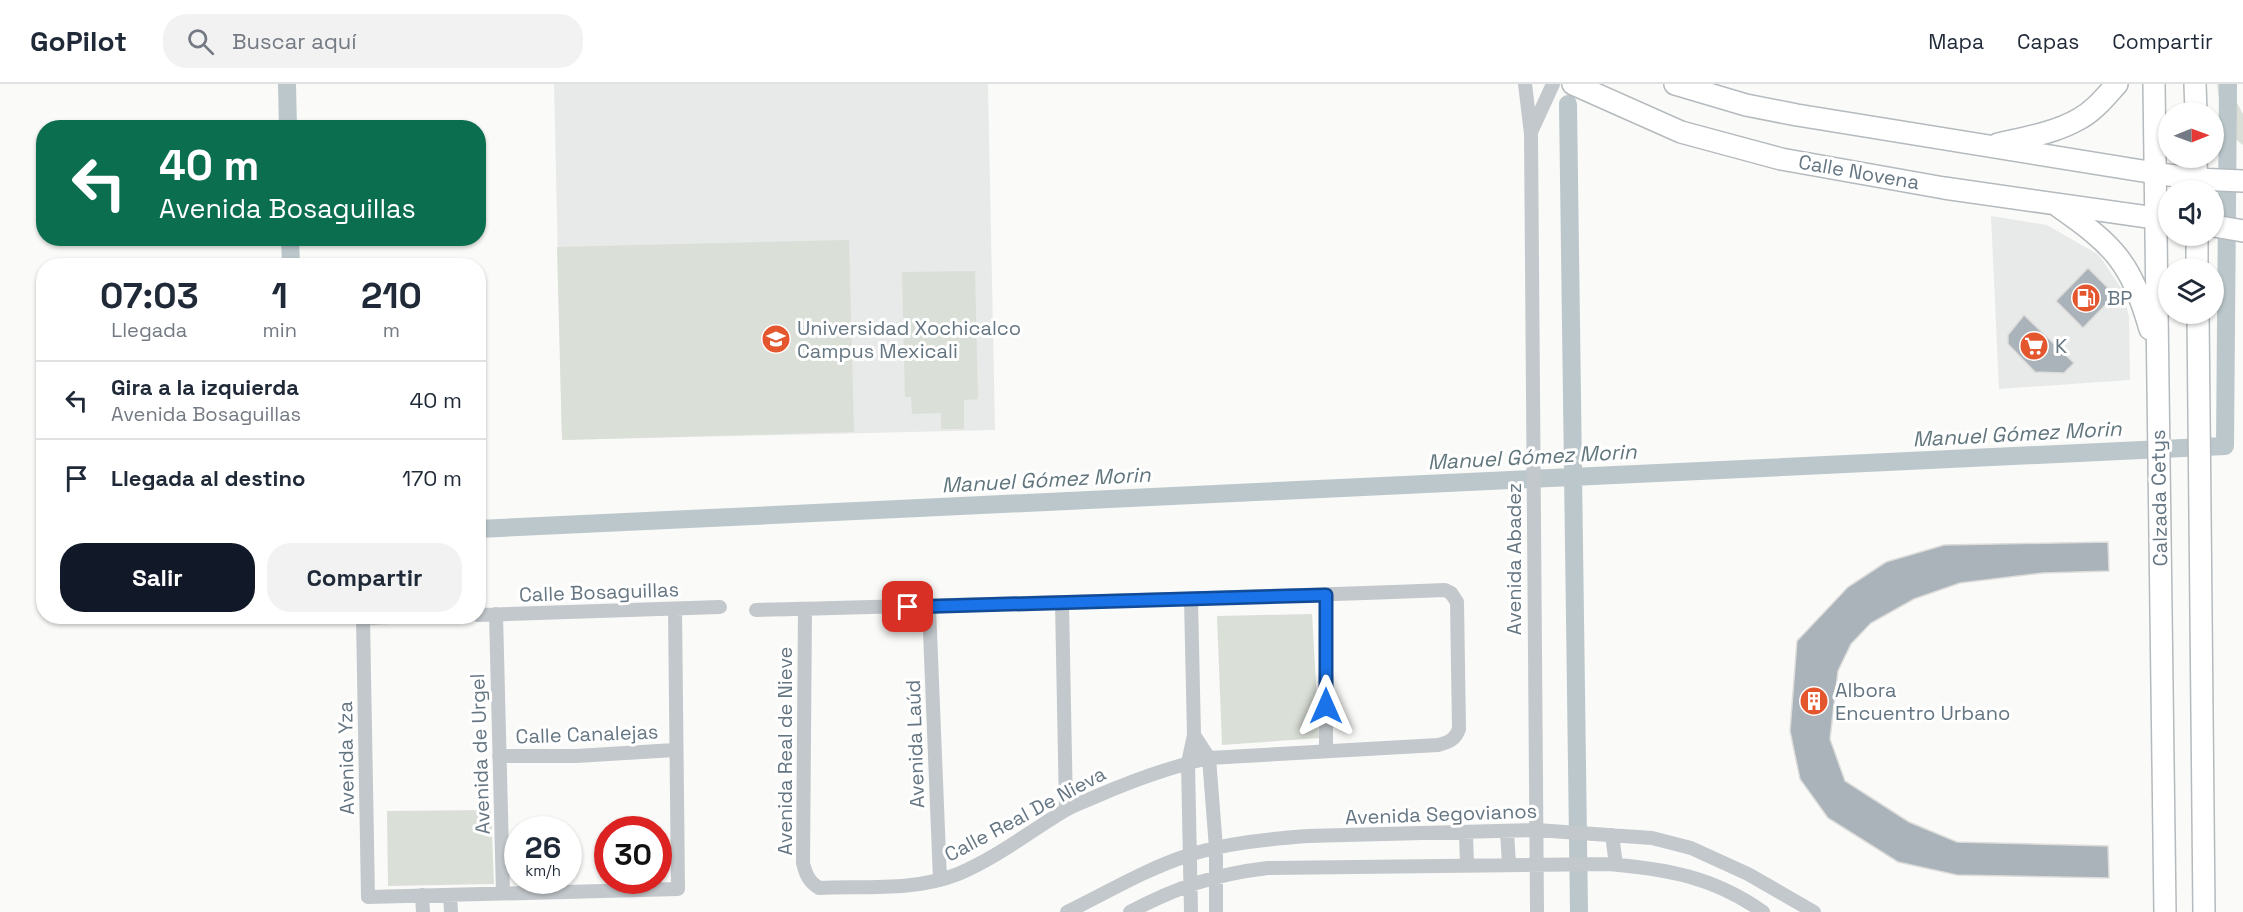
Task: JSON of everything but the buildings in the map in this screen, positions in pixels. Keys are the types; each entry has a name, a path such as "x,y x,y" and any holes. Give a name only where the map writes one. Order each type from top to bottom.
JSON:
{"main road":[{"name":"Calle Novena","path":"1573,84 1681,132 1781,159 1944,188 2158,218"},
{"path":"1675,84 1746,105 1797,116 2155,173 2180,180"},
{"path":"1988,146 2056,129 2079,119 2098,105 2117,84"},
{"name":"Calzada Cetys","path":"2154,84 2155,173 2158,193"},
{"path":"2195,84 2196,102"},
{"path":"2224,183 2243,181"},
{"path":"2054,203 2093,230 2110,246 2130,273 2141,298 2157,356"},
{"path":"2224,228 2243,231"},
{"name":"Calzada Cetys","path":"2161,246 2157,356 2164,912"},
{"name":"Calzada Cetys","path":"2198,324 2204,912"}],"street":[{"name":"Avenida Abadez","path":"1525,84 1531,134 1537,912"},
{"name":"Avenida Abadez","path":"1531,134 1553,84"},
{"name":"Calle Real De Nieva","path":"819,888 926,884 940,880 959,873 1024,837 1066,810 1152,773 1209,758 1438,745 1450,742 1459,729 1457,602 1451,593 1445,590 1326,595"},
{"path":"756,610 1326,595 1326,751"},
{"path":"1191,599 1194,735 1188,763 1191,912"},
{"path":"1062,602 1066,810"},
{"name":"Calle Bosaguillas","path":"486,615 720,607"},
{"name":"Avenida Laúd","path":"929,607 940,880"},
{"path":"423,912 422,895 678,889 675,609"},
{"name":"Avenida Real de Nieve","path":"805,609 803,863 812,884 819,888"},
{"name":"Avenida de Urgel","path":"496,614 499,756 503,819 503,894"},
{"name":"Avenida Yza","path":"363,624 368,897 422,895"},
{"path":"1194,735 1209,758 1216,848 1216,912"},
{"name":"Calle Canalejas","path":"499,756 576,756 675,750"},
{"name":"Avenida Segovianos","path":"1067,912 1138,875 1190,855 1216,848 1308,836 1536,830 1652,838 1691,848 1749,874 1814,912"},
{"path":"1507,832 1509,864"},
{"path":"1467,833 1467,865"},
{"path":"1609,835 1612,864"},
{"path":"1130,912 1217,876 1268,868 1612,864 1657,868 1684,874 1709,883 1763,912"},
{"path":"450,895 451,912"}],"shaded area":[{"name":"Universidad Xochicalco Campus Mexicali","path":"554,84 988,84 995,430 562,440"},
{"path":"2217,84 2230,84 2231,92 2243,114 2243,145 2231,133 2224,117 2224,102 2219,101"},
{"path":"1991,216 2047,225 2099,255 2123,291 2129,317 2130,380 1999,389"},
{"path":"849,240 854,432 562,440 557,247"},
{"path":"975,271 978,399 964,400 964,429 941,429 941,413 912,414 911,397 905,397 902,272"},
{"path":"1312,614 1319,738 1222,745 1217,616"},
{"path":"491,810 494,884 388,886 387,811"}],"waterway":[{"name":"Manuel Gómez Morin","path":"287,84 288,120"},
{"name":"Manuel Gómez Morin","path":"486,529 2225,446 2228,84"},
{"path":"1568,104 1579,912"},
{"name":"Manuel Gómez Morin","path":"290,246 291,258"}],"place":[{"name":"BP","path":"2086,298"},
{"name":"Universidad Xochicalco Campus Mexicali","path":"776,339"},
{"name":"K","path":"2034,346"},
{"name":"Albora Encuentro Urbano","path":"1814,701"}],"route":[{"path":"908,607 1326,595 1326,706"}]}
